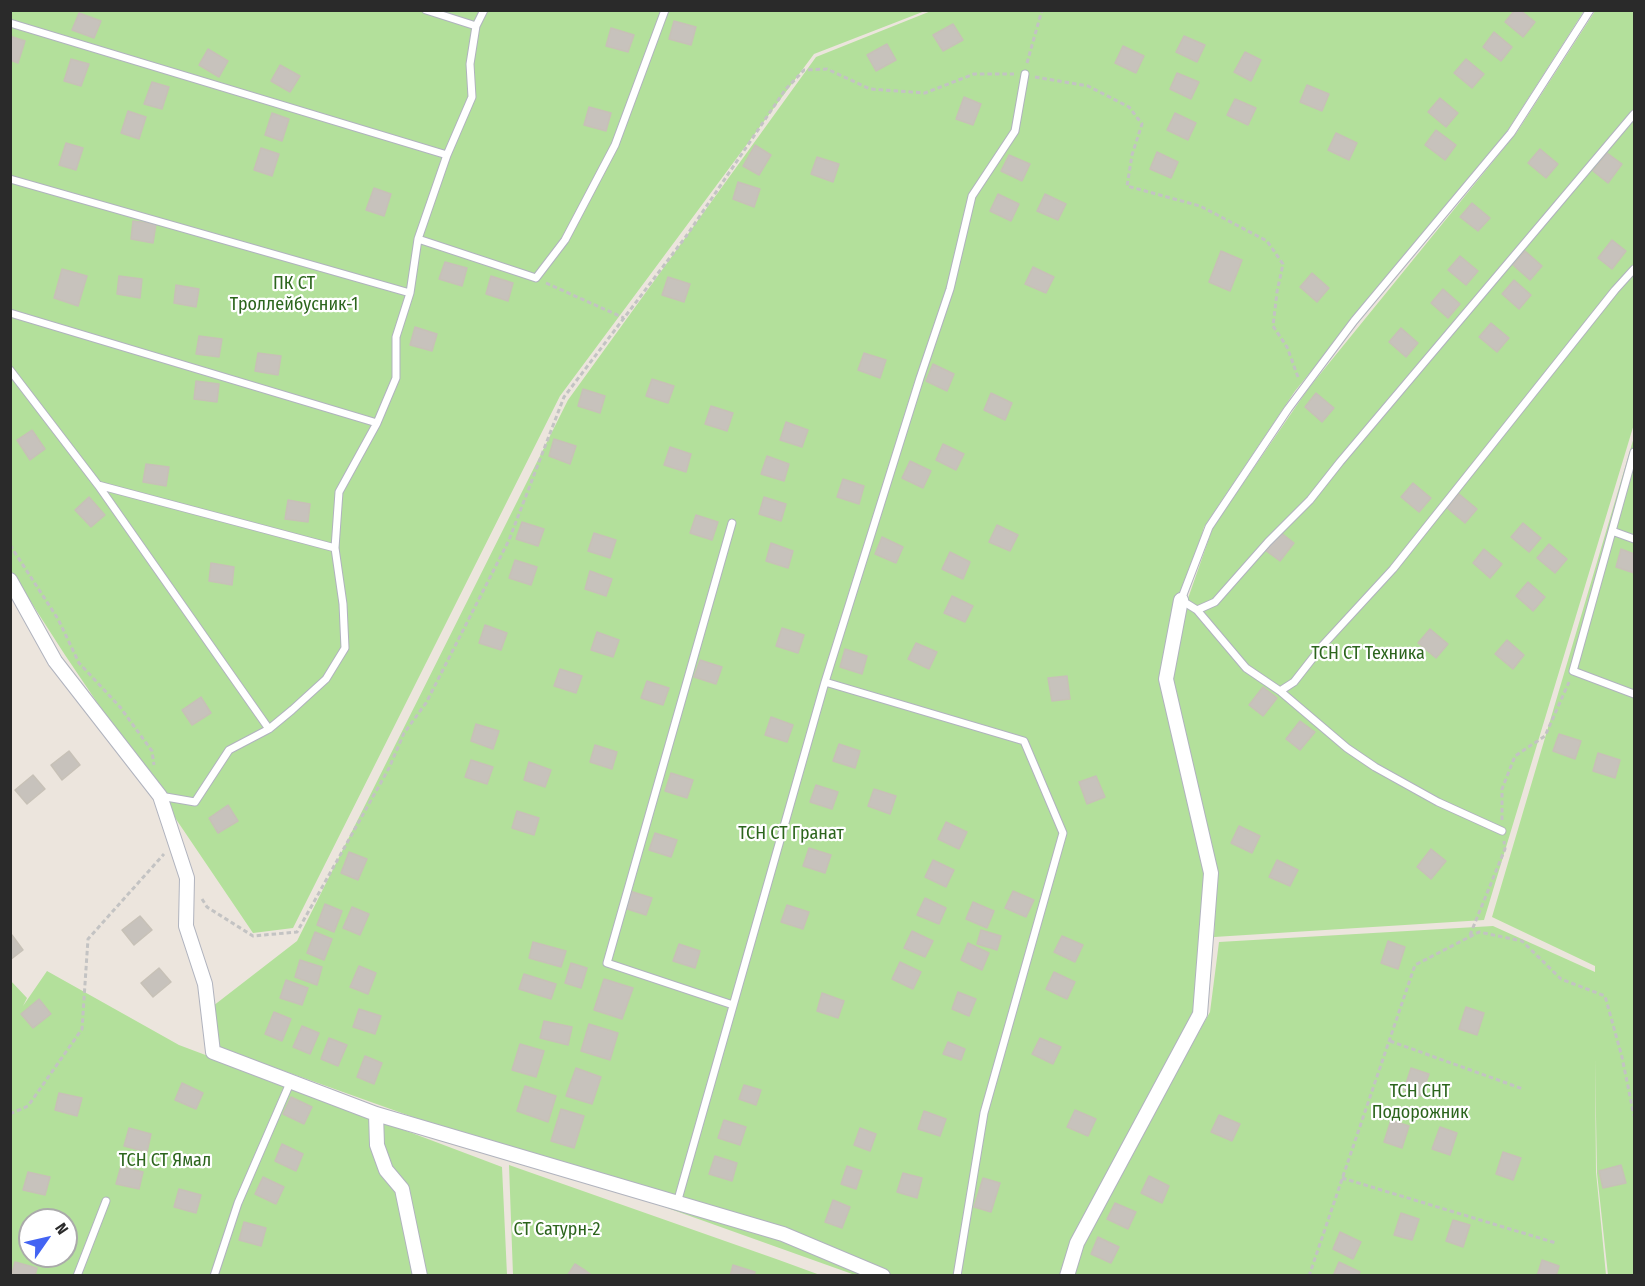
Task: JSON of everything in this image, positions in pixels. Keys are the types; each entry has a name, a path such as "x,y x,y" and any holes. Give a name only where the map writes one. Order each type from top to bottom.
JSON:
{"street":[{"path":"10,580 56,661 160,796 187,878 186,926 205,984 213,1052 376,1114 783,1234 883,1275"},
{"path":"1067,1275 1077,1243 1200,1014 1211,873 1166,679 1181,600"},
{"path":"376,1114 377,1144 386,1170 402,1189 420,1275"}],"lane":[{"path":"426,10 476,26"},
{"path":"160,796 195,802 229,750 269,729 326,679 345,648 343,604 335,548 339,492 376,423 396,378 396,337 410,293 418,239 447,155 472,97 470,64 476,26 484,10"},
{"path":"418,239 536,278 565,240 615,145 665,10"},
{"path":"1502,831 1438,802 1375,767 1347,748 1280,691 1246,668 1197,610 1181,600 1209,527 1302,389 1354,321 1511,133 1590,10"},
{"path":"10,23 447,155"},
{"path":"677,1203 825,682 950,289 972,196 1015,131 1025,74"},
{"path":"1197,610 1215,602 1268,542 1310,500 1635,114"},
{"path":"10,178 410,293"},
{"path":"1280,691 1294,682 1323,645 1392,569 1601,307 1635,269"},
{"path":"10,314 376,423"},
{"path":"10,370 98,485 269,729"},
{"path":"1635,452 1573,671 1635,694"},
{"path":"98,485 335,548"},
{"path":"732,523 607,963 733,1005"},
{"path":"1612,531 1635,539"},
{"path":"825,682 1024,741 1063,833 984,1113 957,1275"},
{"path":"214,1275 238,1203 290,1083"},
{"path":"77,1275 106,1201"}],"path":[{"path":"1025,74 1042,10"},
{"path":"187,878 207,907 253,936 297,932 389,768 404,733 426,703 509,540 564,397 687,235 785,90 804,70 827,69 870,89 925,93 974,74 1025,74 1088,86 1129,107 1142,124 1132,155 1127,186 1200,206 1267,241 1283,264 1273,326 1287,347 1302,389"},
{"path":"536,278 624,318"},
{"path":"10,545 58,619 79,663 120,706 152,751 160,796"},
{"path":"1469,937 1505,849 1502,831 1502,789 1515,756 1545,736 1573,671"},
{"path":"10,1114 28,1106 82,1029 88,939 175,841"},
{"path":"1309,1275 1415,965 1479,932 1522,941 1561,979 1605,996 1635,1116"},
{"path":"1390,1041 1523,1089"},
{"path":"1342,1178 1556,1244"}],"green space":[{"name":"ПК СТ Троллейбусник-1","path":"11,11 925,11 814,54 560,396 293,928 253,933 11,571"},
{"name":"ТСН СТ Гранат","path":"931,11 1584,11 1506,133 1295,391 1204,527 1160,677 1206,875 1196,1013 1062,1275 855,1275 217,1047 213,1006 297,941 568,400 816,57"},
{"name":"ТСН СТ Техника","path":"1595,11 1634,11 1634,424 1484,920 1214,937 1217,877 1172,682 1185,607 1213,527 1308,389 1517,132"},
{"name":"ТСН СНТ Подорожник","path":"1634,437 1634,1275 1608,1275 1597,1173 1595,1059 1596,1172 1606,1275 1072,1276 1080,1244 1210,1012 1219,942 1493,926 1595,972 1595,966 1492,917"},
{"name":"ТСН СТ Ямал","path":"47,971 179,1045 502,1167 507,1275 11,1275 10,980 27,998 23,1006"},
{"name":"СТ Сатурн-2","path":"509,1165 779,1260 820,1275 513,1275"}],"building":[{"path":"1515,10 1520,10 1535,22 1523,37 1505,22"},
{"path":"79,13 101,21 94,38 72,30"},
{"path":"674,21 696,27 691,45 669,39"},
{"path":"953,24 963,40 943,51 933,35"},
{"path":"611,28 634,35 628,52 606,46"},
{"path":"1494,32 1512,47 1501,61 1483,47"},
{"path":"10,36 25,41 18,63 10,60"},
{"path":"1184,36 1205,45 1197,62 1176,52"},
{"path":"887,44 896,60 876,71 867,55"},
{"path":"1123,46 1144,56 1136,73 1115,63"},
{"path":"208,49 228,61 219,77 199,65"},
{"path":"1245,52 1261,60 1251,81 1234,72"},
{"path":"71,59 89,64 81,86 64,81"},
{"path":"1466,59 1484,74 1472,88 1454,73"},
{"path":"280,65 300,76 290,92 271,81"},
{"path":"1177,73 1199,82 1191,99 1170,89"},
{"path":"152,82 169,87 162,109 144,104"},
{"path":"1307,85 1329,94 1322,111 1300,102"},
{"path":"964,97 981,104 973,125 956,119"},
{"path":"1440,98 1458,113 1446,127 1428,112"},
{"path":"1235,99 1256,108 1248,125 1227,115"},
{"path":"589,107 611,113 606,131 584,125"},
{"path":"128,111 146,117 139,139 121,133"},
{"path":"272,113 289,119 282,141 265,135"},
{"path":"1175,113 1196,123 1188,140 1167,130"},
{"path":"1436,130 1456,145 1445,160 1425,145"},
{"path":"1336,133 1357,143 1349,160 1328,150"},
{"path":"66,143 83,148 76,170 59,165"},
{"path":"755,145 771,155 759,175 743,166"},
{"path":"261,148 279,154 272,176 254,170"},
{"path":"1540,149 1558,164 1546,178 1528,163"},
{"path":"1157,152 1178,162 1171,178 1150,169"},
{"path":"1607,153 1622,164 1608,183 1593,171"},
{"path":"1009,155 1030,164 1022,181 1001,171"},
{"path":"817,157 839,164 833,182 811,174"},
{"path":"738,182 760,189 754,207 733,199"},
{"path":"374,188 391,194 384,216 366,210"},
{"path":"998,194 1019,204 1011,221 990,211"},
{"path":"1045,194 1066,204 1058,220 1037,211"},
{"path":"1472,203 1490,218 1478,231 1460,217"},
{"path":"133,221 156,224 153,243 131,239"},
{"path":"1612,240 1626,251 1612,269 1598,258"},
{"path":"1221,251 1242,260 1230,291 1209,282"},
{"path":"1525,251 1542,266 1530,280 1513,265"},
{"path":"1460,256 1478,271 1466,285 1448,270"},
{"path":"445,262 467,268 462,286 439,279"},
{"path":"1033,267 1054,277 1046,293 1025,284"},
{"path":"62,269 87,276 78,306 54,298"},
{"path":"1312,273 1329,288 1317,302 1300,287"},
{"path":"119,276 142,279 140,298 117,294"},
{"path":"491,276 513,283 508,301 486,294"},
{"path":"668,277 690,284 684,302 662,295"},
{"path":"1514,280 1531,295 1519,309 1502,294"},
{"path":"176,285 199,289 196,307 174,303"},
{"path":"1443,289 1460,304 1448,318 1431,303"},
{"path":"1491,323 1509,338 1497,352 1479,337"},
{"path":"415,327 437,334 432,351 410,345"},
{"path":"1401,328 1418,343 1406,357 1389,342"},
{"path":"199,336 222,339 219,357 196,354"},
{"path":"258,353 281,356 278,375 255,371"},
{"path":"864,353 886,360 880,378 858,370"},
{"path":"933,364 954,374 947,391 926,381"},
{"path":"652,379 674,386 668,403 646,396"},
{"path":"196,381 219,384 217,402 194,399"},
{"path":"583,389 605,396 600,413 578,406"},
{"path":"991,393 1012,403 1005,420 984,410"},
{"path":"1316,393 1334,408 1322,422 1305,407"},
{"path":"711,406 733,413 727,431 705,424"},
{"path":"786,422 808,430 802,447 780,440"},
{"path":"32,430 45,449 30,460 17,440"},
{"path":"554,439 576,446 570,464 549,456"},
{"path":"943,444 964,454 956,470 936,460"},
{"path":"670,447 691,454 686,472 664,465"},
{"path":"767,456 789,464 784,481 761,474"},
{"path":"910,461 931,471 923,488 902,478"},
{"path":"146,464 169,467 166,486 143,482"},
{"path":"843,479 864,486 859,504 837,497"},
{"path":"1413,483 1431,498 1419,512 1401,497"},
{"path":"1459,494 1477,509 1465,523 1447,508"},
{"path":"89,497 105,515 91,527 75,510"},
{"path":"764,497 786,504 781,521 759,514"},
{"path":"288,500 310,504 308,522 285,519"},
{"path":"696,515 718,522 712,540 690,533"},
{"path":"522,522 544,529 538,546 516,539"},
{"path":"1523,523 1541,538 1529,552 1511,537"},
{"path":"997,525 1018,535 1010,551 989,542"},
{"path":"1280,532 1294,543 1280,561 1265,550"},
{"path":"594,533 616,540 610,558 588,551"},
{"path":"882,537 903,547 896,563 875,554"},
{"path":"771,543 793,551 788,568 766,561"},
{"path":"1549,544 1567,559 1555,573 1537,558"},
{"path":"1484,549 1502,564 1490,578 1473,563"},
{"path":"1621,549 1634,554 1634,573 1616,567"},
{"path":"950,552 970,562 963,579 942,569"},
{"path":"515,560 537,567 531,585 509,578"},
{"path":"211,563 234,567 232,585 209,581"},
{"path":"590,571 612,579 606,596 585,589"},
{"path":"1528,582 1545,597 1533,611 1516,596"},
{"path":"952,596 973,606 965,622 944,613"},
{"path":"485,625 507,633 501,650 479,643"},
{"path":"782,628 804,635 798,653 776,646"},
{"path":"1430,629 1448,644 1436,658 1418,643"},
{"path":"597,632 619,640 613,657 591,650"},
{"path":"1507,640 1524,655 1513,669 1495,654"},
{"path":"916,643 937,652 929,669 908,659"},
{"path":"845,649 867,656 862,674 840,667"},
{"path":"700,660 722,667 716,684 694,677"},
{"path":"560,669 582,676 576,693 554,686"},
{"path":"1067,676 1070,699 1052,701 1048,678"},
{"path":"647,681 669,688 663,705 641,698"},
{"path":"1263,687 1277,698 1263,716 1249,705"},
{"path":"201,697 211,713 192,725 182,710"},
{"path":"771,717 793,725 787,742 765,735"},
{"path":"1300,721 1315,732 1300,750 1286,739"},
{"path":"476,724 499,731 493,749 471,741"},
{"path":"1559,734 1581,741 1575,759 1553,751"},
{"path":"839,744 860,751 855,768 833,761"},
{"path":"595,745 617,752 612,769 590,762"},
{"path":"69,751 80,765 62,780 51,765"},
{"path":"1598,753 1620,760 1615,778 1593,771"},
{"path":"471,760 493,767 487,784 465,777"},
{"path":"529,762 551,770 545,787 524,780"},
{"path":"671,773 693,780 687,798 665,791"},
{"path":"33,775 45,789 27,804 15,790"},
{"path":"1096,776 1105,797 1087,804 1079,782"},
{"path":"816,785 838,792 832,809 810,802"},
{"path":"874,789 896,796 890,814 868,806"},
{"path":"228,805 238,821 218,833 209,818"},
{"path":"517,811 539,818 534,835 512,828"},
{"path":"946,822 967,832 959,849 938,839"},
{"path":"1239,826 1260,836 1252,853 1231,843"},
{"path":"655,833 677,840 671,857 649,850"},
{"path":"809,848 831,855 825,873 803,866"},
{"path":"1431,849 1446,861 1431,879 1417,867"},
{"path":"349,852 367,859 358,880 341,873"},
{"path":"933,860 954,870 946,887 925,877"},
{"path":"1277,860 1298,870 1290,886 1269,877"},
{"path":"630,891 652,898 646,915 624,908"},
{"path":"1013,891 1034,900 1026,917 1005,908"},
{"path":"925,898 946,908 939,924 917,915"},
{"path":"973,902 994,911 987,928 966,919"},
{"path":"325,904 342,911 334,932 317,925"},
{"path":"787,905 809,912 803,929 781,922"},
{"path":"352,907 369,914 360,935 343,928"},
{"path":"140,916 152,930 134,945 122,930"},
{"path":"981,930 1001,936 997,950 977,944"},
{"path":"912,931 933,941 925,957 904,948"},
{"path":"315,932 332,939 324,960 307,953"},
{"path":"12,935 23,950 10,960 10,936"},
{"path":"1062,936 1083,945 1075,962 1054,952"},
{"path":"1388,941 1405,947 1398,969 1381,963"},
{"path":"533,942 566,951 561,967 529,958"},
{"path":"968,943 989,953 982,970 961,960"},
{"path":"679,944 700,951 695,968 673,961"},
{"path":"300,960 322,967 317,985 295,977"},
{"path":"900,962 921,972 913,989 892,979"},
{"path":"571,963 587,968 581,988 565,983"},
{"path":"359,966 376,973 368,994 350,987"},
{"path":"159,968 171,982 153,997 141,983"},
{"path":"1054,972 1075,982 1067,999 1046,989"},
{"path":"524,974 556,984 551,999 519,989"},
{"path":"604,979 633,988 622,1019 594,1010"},
{"path":"286,980 308,988 302,1005 280,998"},
{"path":"958,992 976,999 969,1016 952,1009"},
{"path":"822,993 844,1001 838,1018 817,1011"},
{"path":"39,999 51,1014 33,1028 21,1014"},
{"path":"1466,1007 1484,1013 1477,1035 1459,1029"},
{"path":"359,1009 381,1016 375,1034 353,1027"},
{"path":"274,1012 291,1019 282,1041 265,1034"},
{"path":"544,1021 572,1027 568,1045 540,1038"},
{"path":"589,1024 618,1033 610,1060 581,1051"},
{"path":"302,1026 319,1033 310,1054 293,1047"},
{"path":"329,1038 347,1045 338,1066 321,1059"},
{"path":"1040,1038 1061,1047 1053,1064 1032,1054"},
{"path":"948,1042 965,1049 961,1060 943,1054"},
{"path":"520,1044 544,1051 536,1077 512,1070"},
{"path":"365,1056 382,1063 374,1084 357,1077"},
{"path":"576,1068 601,1077 592,1104 566,1096"},
{"path":"1411,1068 1429,1074 1421,1096 1404,1090"},
{"path":"182,1083 203,1093 196,1109 175,1100"},
{"path":"744,1085 761,1090 756,1105 739,1099"},
{"path":"525,1086 556,1096 548,1122 517,1111"},
{"path":"59,1093 82,1098 77,1116 55,1110"},
{"path":"291,1097 312,1107 304,1124 283,1114"},
{"path":"561,1109 584,1116 574,1148 551,1141"},
{"path":"1075,1110 1096,1119 1088,1136 1067,1127"},
{"path":"924,1111 946,1119 940,1136 918,1129"},
{"path":"1219,1115 1240,1124 1232,1141 1211,1132"},
{"path":"724,1120 746,1127 740,1145 718,1138"},
{"path":"1391,1120 1409,1126 1402,1148 1384,1142"},
{"path":"1440,1127 1457,1133 1450,1155 1432,1149"},
{"path":"129,1128 151,1134 147,1152 124,1146"},
{"path":"860,1128 876,1134 870,1151 854,1145"},
{"path":"282,1144 303,1154 296,1171 275,1161"},
{"path":"1503,1152 1521,1158 1513,1180 1496,1174"},
{"path":"715,1156 737,1163 732,1181 709,1174"},
{"path":"1621,1165 1626,1183 1603,1188 1599,1171"},
{"path":"121,1166 143,1172 139,1189 116,1184"},
{"path":"847,1166 862,1171 856,1189 841,1184"},
{"path":"28,1172 50,1177 45,1195 23,1190"},
{"path":"903,1173 922,1178 917,1198 897,1192"},
{"path":"1149,1176 1169,1186 1162,1203 1141,1193"},
{"path":"263,1177 284,1187 276,1204 255,1194"},
{"path":"983,1178 1000,1183 991,1212 974,1207"},
{"path":"179,1189 201,1195 196,1213 174,1207"},
{"path":"833,1200 850,1207 842,1228 825,1222"},
{"path":"1115,1203 1136,1212 1128,1229 1107,1219"},
{"path":"1401,1213 1419,1219 1412,1240 1394,1235"},
{"path":"1453,1220 1470,1225 1463,1247 1446,1241"},
{"path":"244,1222 266,1228 261,1246 239,1240"},
{"path":"1340,1232 1361,1242 1353,1259 1333,1249"},
{"path":"1098,1237 1119,1247 1111,1263 1091,1254"},
{"path":"1542,1260 1559,1266 1556,1276 1537,1276"},
{"path":"15,1262 18,1263 18,1268 37,1268 35,1276 11,1276"},
{"path":"1339,1262 1360,1272 1358,1276 1333,1276"},
{"path":"575,1264 586,1271 593,1276 567,1276"},
{"path":"733,1265 755,1272 754,1276 730,1276"}]}
